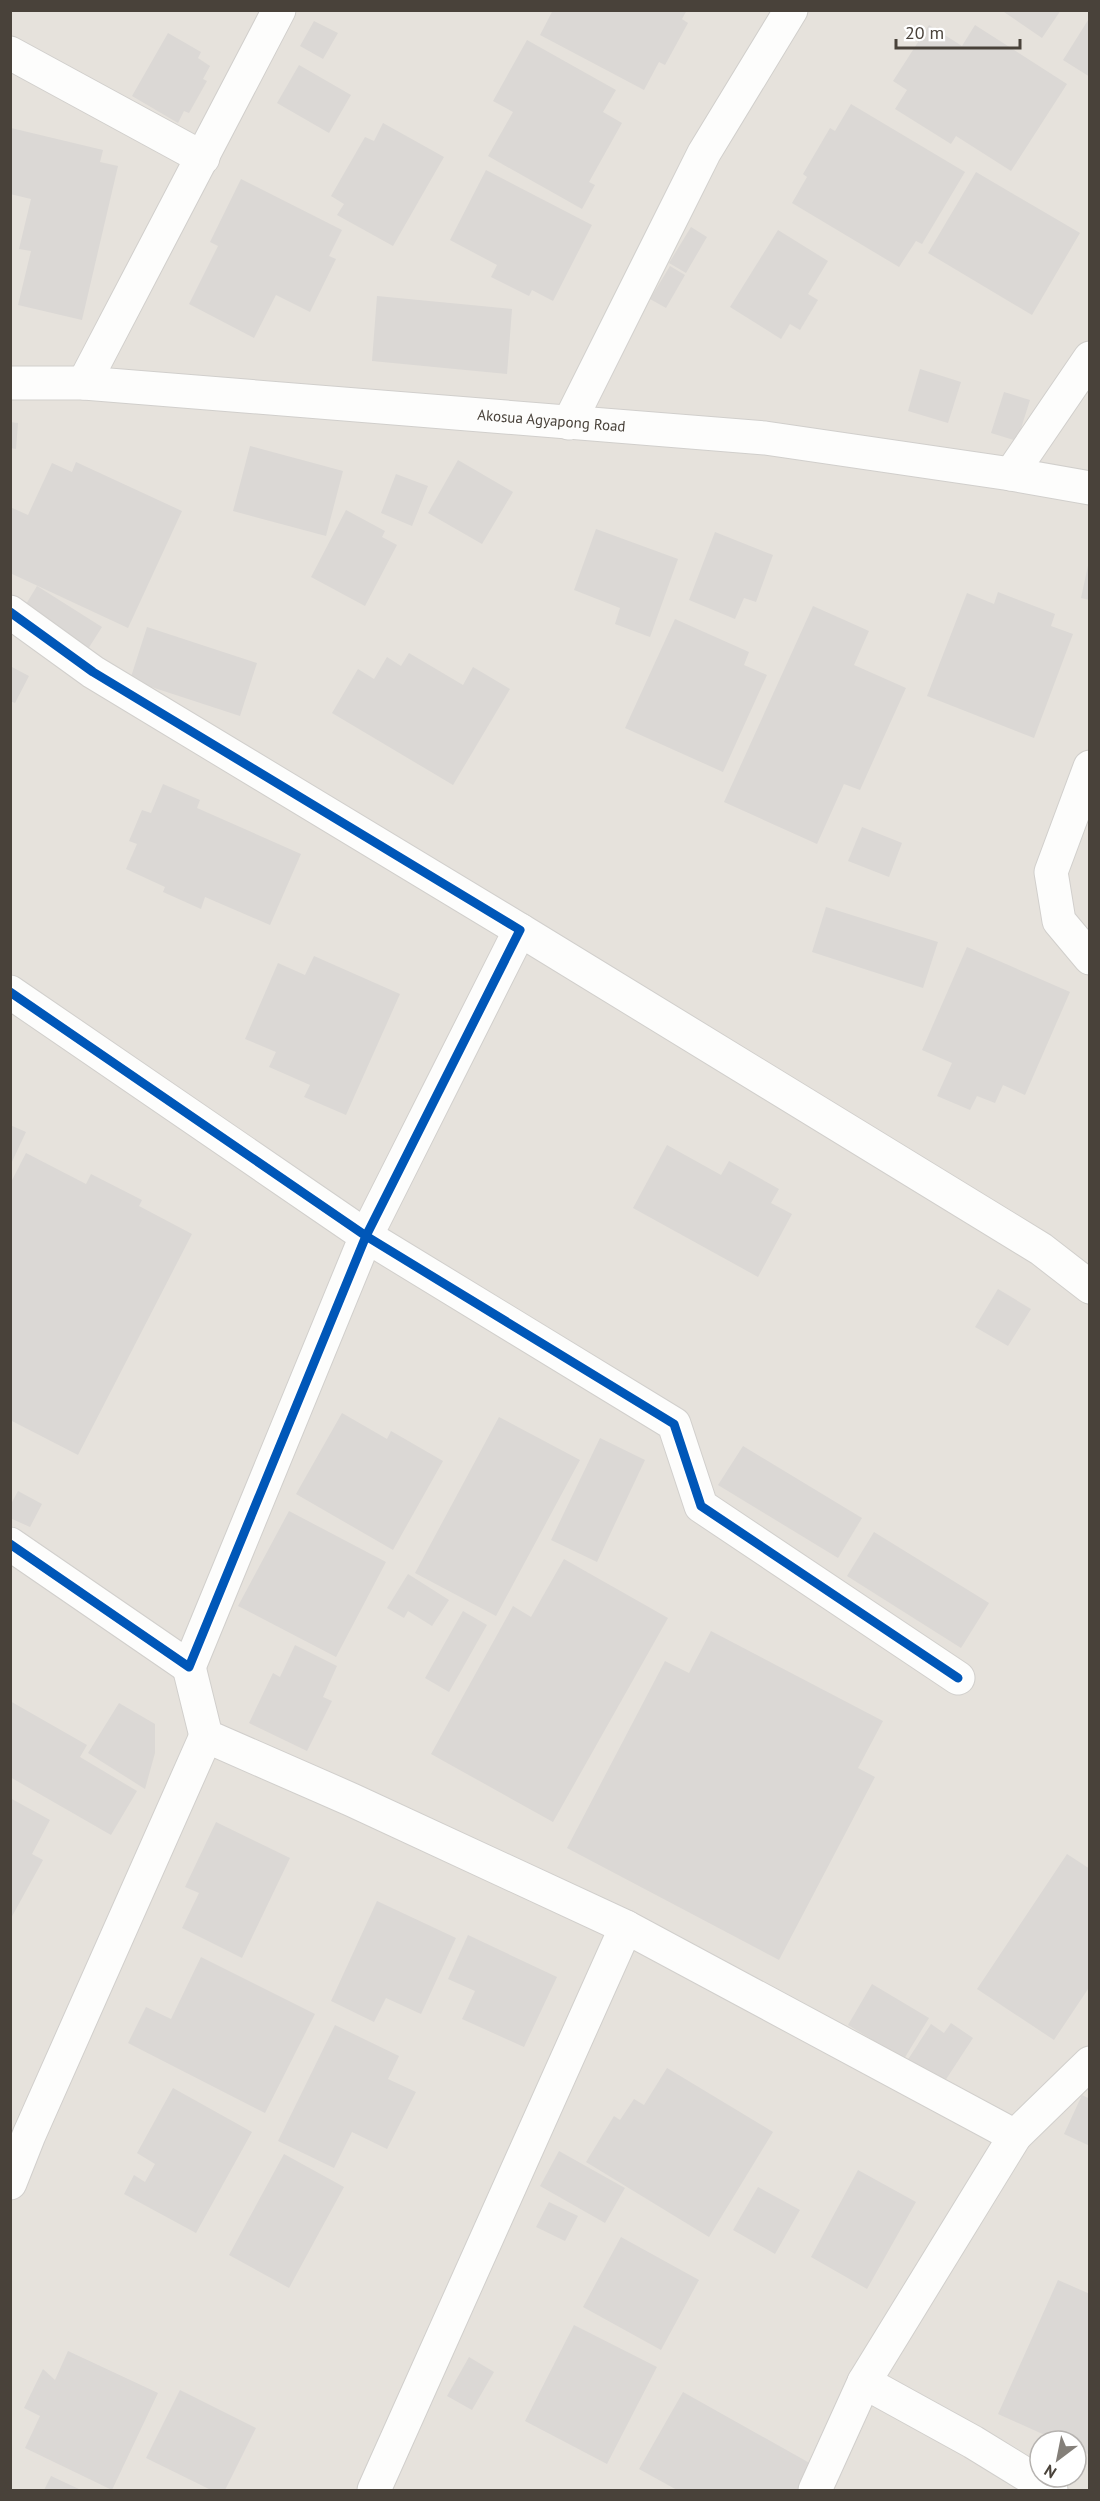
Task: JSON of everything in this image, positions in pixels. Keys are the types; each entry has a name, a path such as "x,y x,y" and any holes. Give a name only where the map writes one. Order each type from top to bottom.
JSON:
{"street":[{"path":"84,383 279,10"},
{"path":"568,423 704,153 791,10"},
{"path":"10,53 203,158"},
{"path":"1011,474 1089,358"},
{"name":"Akosua Agyapong Road","path":"10,383 84,383 765,438 1011,474 1089,488"},
{"path":"10,612 93,672 1041,1249 1089,1287"},
{"path":"1089,767 1051,872 1059,921 1089,958"},
{"path":"10,2183 29,2135 206,1736 189,1667 366,1236 520,930"},
{"path":"10,992 366,1236 674,1424 701,1506 958,1678"},
{"path":"10,1544 189,1667"},
{"path":"206,1736 626,1927 1015,2136"},
{"path":"374,2490 626,1927"},
{"path":"815,2490 864,2382 1015,2136 1089,2063"},
{"path":"864,2382 973,2442 1052,2490"}],"shaded area":[{"path":"11,11 1089,11 1089,2490 11,2490"}],"building":[{"path":"553,10 687,10 682,19 688,23 665,65 659,62 644,90 540,35"},
{"path":"1001,10 1061,10 1042,38"},
{"path":"1090,17 1090,77 1063,60"},
{"path":"314,21 338,33 323,59 300,46"},
{"path":"929,25 962,46 975,25 1067,84 1011,171 956,136 951,144 895,109 907,90 893,81"},
{"path":"168,33 201,52 198,58 210,66 203,79 207,81 189,113 184,111 178,123 132,96"},
{"path":"527,40 616,90 603,112 622,123 589,182 595,185 582,209 488,156 513,112 493,101"},
{"path":"299,65 351,95 329,133 277,103"},
{"path":"851,104 965,172 922,244 916,241 899,267 792,203 807,177 803,174 830,128 835,131"},
{"path":"383,123 444,157 393,246 337,215 344,204 331,196 365,137 374,141"},
{"path":"11,128 103,150 100,162 118,166 82,320 18,305 31,251 19,249 31,199 10,194"},
{"path":"486,170 592,225 553,301 532,290 529,296 491,277 497,265 450,240"},
{"path":"976,172 1080,233 1032,315 928,253"},
{"path":"241,179 342,230 329,256 336,259 310,312 276,295 254,338 189,304 218,246 210,242"},
{"path":"691,227 707,237 686,273 669,263"},
{"path":"778,230 828,261 808,294 818,300 800,330 790,324 781,339 730,307"},
{"path":"670,266 685,275 666,308 650,299"},
{"path":"377,296 512,309 507,374 372,361"},
{"path":"920,369 961,382 948,423 908,411"},
{"path":"1004,392 1030,400 1017,441 991,433"},
{"path":"10,422 18,423 16,449 10,448"},
{"path":"250,446 343,471 326,536 233,511"},
{"path":"458,460 513,492 482,544 428,513"},
{"path":"76,462 182,511 128,628 10,573 10,507 28,515 52,463 72,472"},
{"path":"396,474 428,486 412,526 381,513"},
{"path":"346,510 385,531 382,537 397,545 365,606 311,577"},
{"path":"596,529 678,559 650,637 615,624 620,608 574,590"},
{"path":"715,532 773,555 756,602 744,598 735,619 689,600"},
{"path":"1090,561 1090,600 1081,598"},
{"path":"37,586 102,627 88,649 23,609"},
{"path":"998,592 1055,614 1051,626 1073,634 1034,738 927,696 967,593 994,604"},
{"path":"813,606 869,631 854,665 906,688 860,790 844,784 817,844 724,802"},
{"path":"675,619 749,652 744,665 767,675 723,772 625,728"},
{"path":"147,627 257,663 240,716 130,680"},
{"path":"409,653 463,685 473,667 510,689 453,785 332,713 358,669 374,679 387,657 401,666"},
{"path":"10,666 29,676 15,703 10,701"},
{"path":"163,784 200,800 197,808 301,854 270,925 205,897 201,909 163,892 165,887 126,869 137,844 129,841 142,810 151,813"},
{"path":"862,827 902,843 889,877 848,861"},
{"path":"826,907 938,942 923,988 812,952"},
{"path":"967,947 1070,992 1025,1095 1003,1085 995,1103 977,1096 970,1110 937,1096 952,1063 922,1050"},
{"path":"314,956 400,994 346,1115 304,1097 310,1085 269,1067 276,1052 245,1039 278,963 305,975"},
{"path":"10,1125 26,1132 10,1166"},
{"path":"667,1145 721,1175 729,1161 779,1189 771,1203 792,1214 758,1277 633,1208"},
{"path":"26,1153 86,1184 91,1174 142,1200 139,1206 192,1234 78,1455 10,1420 10,1184"},
{"path":"998,1289 1031,1309 1008,1346 975,1327"},
{"path":"342,1413 387,1439 391,1431 443,1461 393,1550 296,1494"},
{"path":"499,1417 580,1460 496,1616 415,1573"},
{"path":"600,1438 645,1460 597,1562 551,1540"},
{"path":"743,1446 862,1518 838,1558 718,1485"},
{"path":"18,1491 42,1504 30,1527 10,1518 10,1506"},
{"path":"289,1511 386,1562 336,1657 238,1606"},
{"path":"874,1532 989,1603 961,1648 847,1576"},
{"path":"564,1559 668,1618 553,1822 431,1754 513,1606 531,1617"},
{"path":"408,1574 449,1600 432,1626 408,1611 404,1618 387,1608"},
{"path":"463,1611 487,1625 449,1692 425,1678"},
{"path":"711,1631 883,1721 858,1768 875,1777 779,1960 567,1848 665,1661 689,1673"},
{"path":"295,1645 337,1666 323,1697 332,1701 307,1751 249,1723 273,1673 280,1677"},
{"path":"10,1701 87,1745 80,1757 137,1791 111,1835 10,1777"},
{"path":"119,1703 155,1724 155,1753 145,1789 88,1753"},
{"path":"10,1798 50,1820 32,1854 43,1860 10,1920"},
{"path":"216,1822 290,1858 242,1958 182,1928 199,1893 185,1887"},
{"path":"1067,1854 1090,1869 1090,1986 1054,2040 977,1989"},
{"path":"377,1901 456,1938 421,2014 386,1998 374,2022 331,2001"},
{"path":"468,1935 557,1977 524,2047 462,2019 475,1991 448,1979"},
{"path":"201,1957 315,2014 265,2113 128,2043 146,2007 171,2019"},
{"path":"872,1984 929,2018 904,2059 848,2025"},
{"path":"951,2023 973,2038 943,2084 907,2061 931,2024 944,2033"},
{"path":"335,2025 399,2056 388,2079 416,2092 387,2149 352,2132 334,2168 278,2141"},
{"path":"667,2068 773,2132 709,2237 586,2162 614,2116 620,2120 634,2099 644,2105"},
{"path":"173,2088 252,2132 196,2233 124,2194 134,2175 145,2182 155,2164 137,2153"},
{"path":"1082,2095 1090,2099 1090,2146 1064,2134"},
{"path":"559,2151 625,2188 605,2223 540,2186"},
{"path":"284,2154 344,2187 289,2288 229,2255"},
{"path":"858,2170 916,2202 867,2289 811,2257"},
{"path":"758,2187 800,2210 775,2254 733,2230"},
{"path":"549,2202 578,2216 565,2241 536,2227"},
{"path":"621,2237 699,2280 661,2350 583,2307"},
{"path":"1058,2280 1090,2294 1090,2455 1088,2454 1088,2429 1031,2429 998,2414"},
{"path":"574,2325 657,2367 607,2464 525,2421"},
{"path":"68,2351 158,2393 112,2490 25,2448 40,2416 24,2408 43,2369 55,2380"},
{"path":"469,2357 494,2372 472,2410 447,2396"},
{"path":"180,2390 256,2428 225,2490 211,2490 146,2458"},
{"path":"683,2392 822,2470 811,2490 677,2490 639,2469"},
{"path":"51,2476 81,2490 44,2490"}],"cycle path":[{"path":"10,612 93,672 520,930 366,1236 674,1424 701,1506 958,1678"},
{"path":"10,992 366,1236 189,1667 10,1544"}]}
